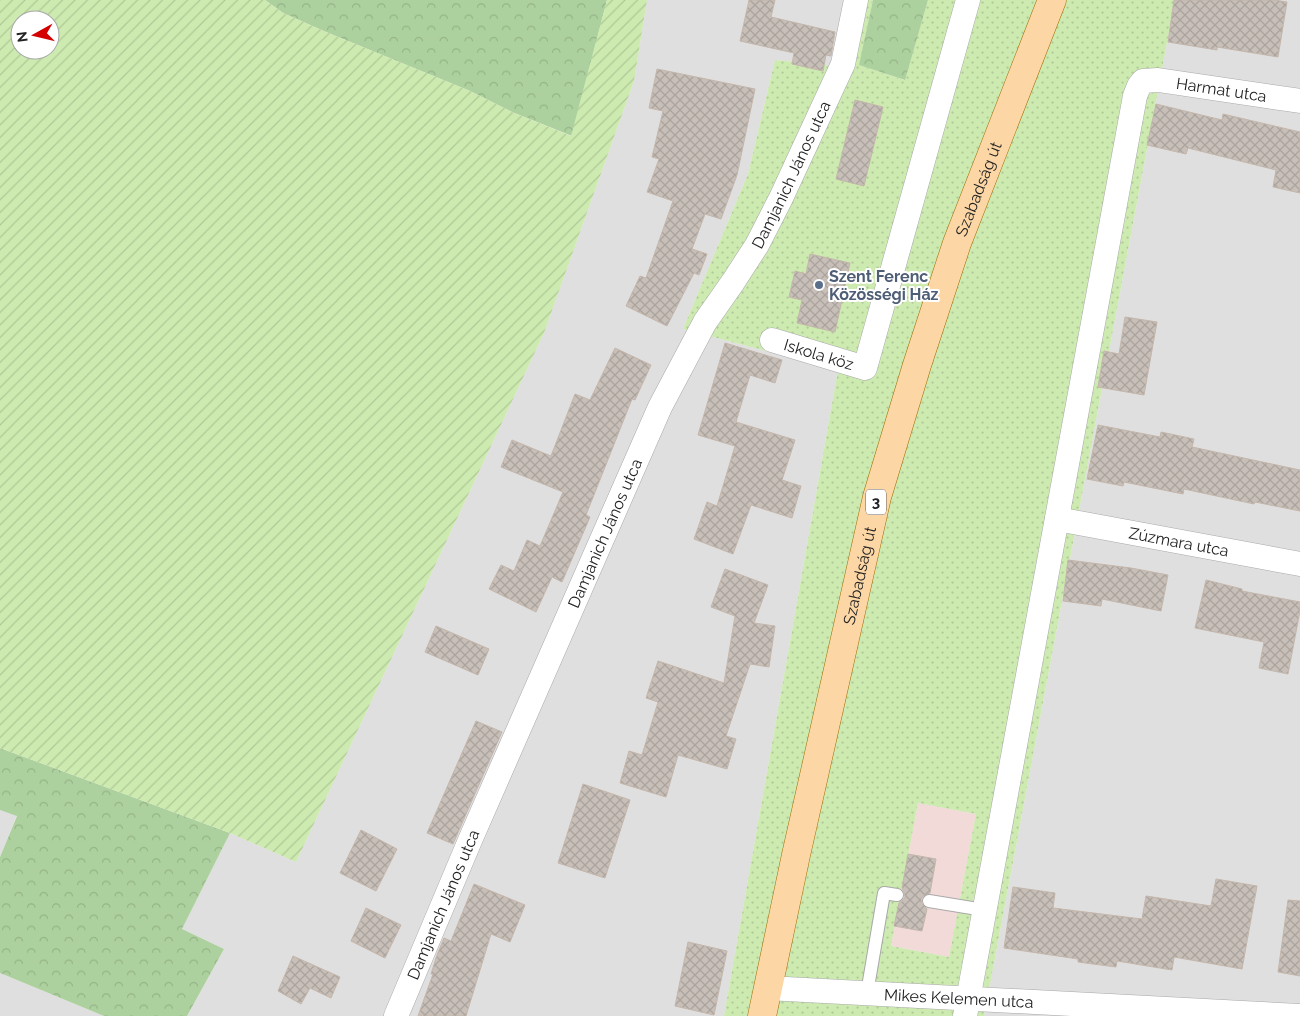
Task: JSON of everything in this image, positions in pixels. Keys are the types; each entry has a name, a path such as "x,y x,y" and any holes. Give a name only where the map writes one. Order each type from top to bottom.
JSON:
{"main road":[{"name":"Szabadság út","path":"762,1016 872,514 917,365 957,243 1049,2"}],"street":[{"name":"Damjanich János utca","path":"396,1016 471,838 660,407 705,322 734,282 756,245 781,198 843,64 856,0"},
{"name":"Iskola köz","path":"772,340 865,368 968,0"},
{"name":"Harmat utca","path":"1057,519 1139,86 1143,81 1158,80 1300,101"},
{"name":"Zúzmara utca","path":"1057,519 1300,564"},
{"path":"966,1007 1057,519"},
{"name":"Mikes Kelemen utca","path":"767,988 867,993 966,1007 1300,1016"}],"lane":[{"path":"867,993 884,893 898,895"},
{"path":"929,900 984,910"}],"shaded area":[{"path":"647,0 848,0 835,66 775,60 748,174 683,329 838,370 724,1016 187,1016 224,949 182,929 230,833 296,862 544,333 634,81"},
{"path":"1175,0 1300,0 1300,1016 984,1016"},
{"path":"918,803 976,814 949,957 891,946"},
{"path":"0,810 17,815 0,857"},
{"path":"0,973 104,1016 0,1016"}],"green space":[{"path":"0,0 265,0 283,13 470,91 512,112 571,136 607,0 647,0 634,81 544,333 296,862 230,833 0,748"},
{"path":"265,0 607,0 572,136 283,13"},
{"path":"848,0 873,0 860,65 904,80 928,0 1175,0 984,1016 724,1016 838,370 683,329 748,174 775,60 835,66","holes":["918,803 976,814 949,957 891,946"]},
{"path":"873,0 928,0 905,80 859,65"},
{"path":"0,748 230,833 182,929 224,949 187,1016 104,1016 0,973 0,857 17,816 0,810"}],"building":[{"path":"749,0 775,0 771,17 835,32 831,56 826,55 823,71 792,64 794,53 740,41"},
{"path":"1174,0 1275,0 1287,2 1278,57 1217,47 1217,50 1168,42"},
{"path":"657,69 755,89 737,175 721,219 705,214 692,249 707,254 699,275 694,273 667,326 626,306 640,276 646,278 673,201 647,192 659,159 652,157 663,111 649,108"},
{"path":"855,100 883,107 864,186 836,179"},
{"path":"1156,104 1222,120 1223,114 1300,132 1300,193 1273,187 1276,170 1188,148 1186,154 1147,145"},
{"name":"Szent Ferenc Közösségi Ház","path":"810,254 850,263 835,332 797,323 802,300 789,297 795,271 806,274"},
{"path":"1125,317 1157,322 1144,395 1098,387 1104,351 1119,354"},
{"path":"725,343 782,360 775,383 750,375 736,422 795,440 782,480 801,486 792,518 751,505 733,554 694,539 707,502 717,506 735,446 698,435"},
{"path":"615,348 651,365 635,400 632,399 586,515 590,517 562,582 552,577 536,612 489,589 501,565 514,571 527,540 540,546 563,492 501,467 512,440 551,456 575,394 590,400"},
{"path":"1098,425 1160,437 1161,432 1194,439 1192,447 1300,470 1300,511 1255,502 1254,504 1184,489 1183,494 1124,482 1123,486 1087,479"},
{"path":"1068,560 1168,575 1161,611 1102,599 1101,606 1063,601"},
{"path":"725,569 768,585 754,623 775,626 769,667 750,664 726,736 736,739 727,769 678,755 666,797 620,783 629,751 642,755 658,702 646,698 658,661 724,683 735,616 711,607"},
{"path":"1206,580 1242,589 1242,591 1300,602 1288,674 1259,668 1264,642 1195,628"},
{"path":"436,626 489,649 478,675 425,652"},
{"path":"476,721 502,732 453,844 427,833"},
{"path":"583,784 630,800 605,878 558,863"},
{"path":"361,830 397,849 376,891 340,873"},
{"path":"908,854 936,859 930,893 921,899 922,904 927,909 922,931 894,926 899,903 905,897 902,888"},
{"path":"1216,879 1257,886 1242,969 1174,957 1172,970 1117,961 1116,967 1078,962 1078,959 1004,948 1013,887 1055,893 1053,908 1142,919 1146,896 1211,906"},
{"path":"474,884 525,905 510,942 491,934 466,1016 418,1016 444,938 451,941"},
{"path":"1288,900 1300,901 1300,976 1278,972"},
{"path":"366,908 401,925 385,958 351,941"},
{"path":"688,942 727,951 714,1015 675,1006"},
{"path":"293,956 340,977 331,998 310,988 301,1004 278,991"}],"place":[{"name":"Szent Ferenc Közösségi Ház","path":"819,285"}]}
